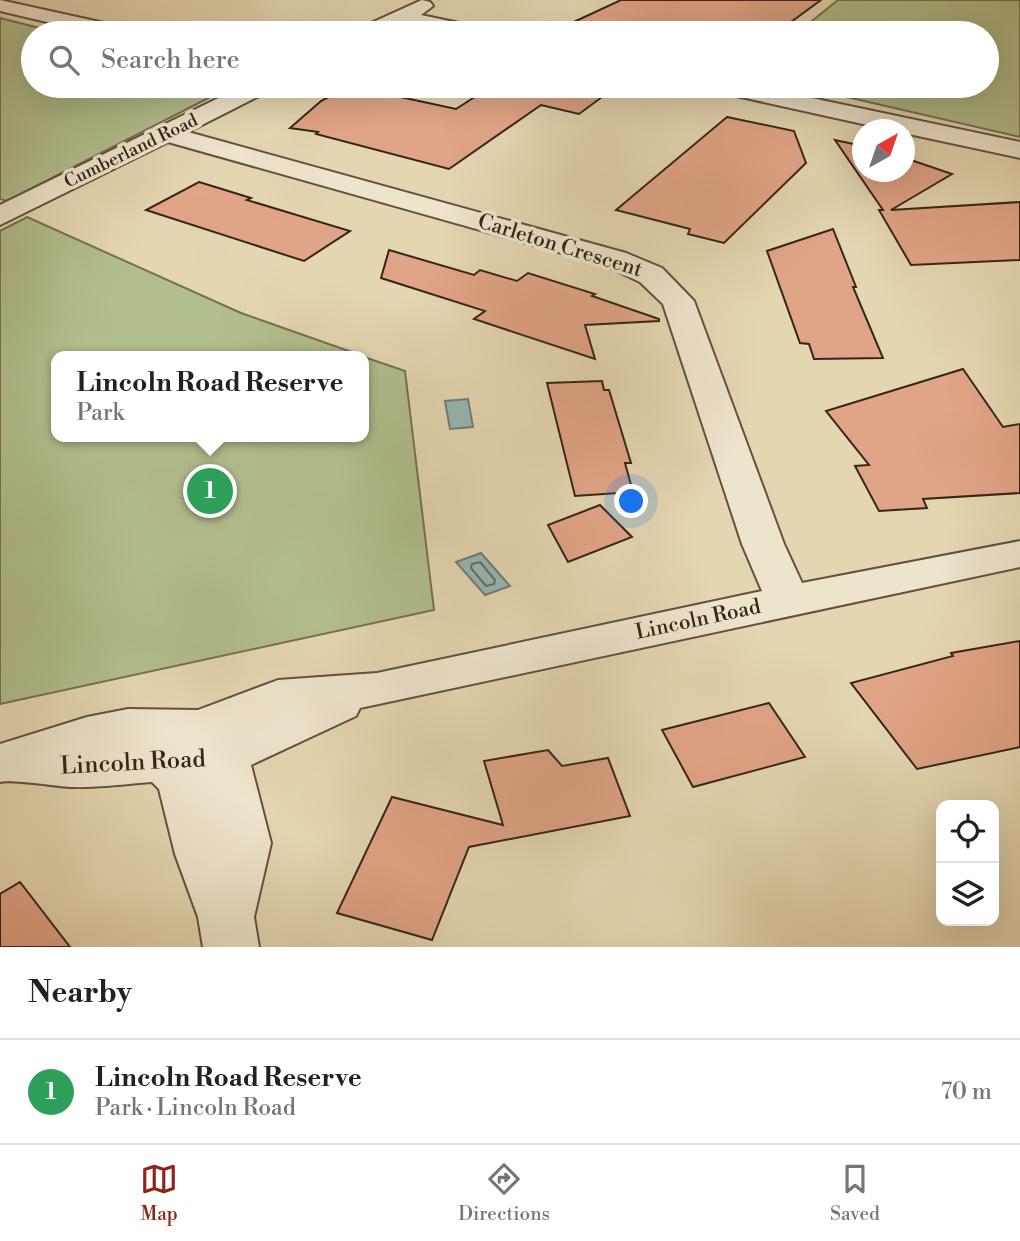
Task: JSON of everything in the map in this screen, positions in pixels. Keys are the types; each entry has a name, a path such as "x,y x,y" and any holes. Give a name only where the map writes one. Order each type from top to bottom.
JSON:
{"street":[{"path":"394,21 434,0"},
{"path":"0,5 68,21"},
{"path":"401,18 416,21"},
{"name":"Cumberland Road","path":"0,216 237,98"},
{"path":"779,98 1020,150"},
{"name":"Carleton Crescent","path":"166,134 615,259 652,275 678,301 763,544 788,600"},
{"name":"Lincoln Road","path":"0,764 74,768 157,763 302,718 377,690 788,600 1020,554"},
{"path":"198,750 182,781 193,830 229,932"}],"green space":[{"path":"838,0 1020,0 1020,137 851,98 999,98 999,21 812,21"},
{"path":"0,18 21,23 21,98 209,98 7,201 0,199"},
{"path":"27,217 241,313 349,351 51,351 51,442 369,442 369,359 405,371 434,610 0,704 0,231"}],"water":[{"path":"468,399 473,427 450,429 445,401"},
{"path":"481,553 510,586 485,595 456,562"}],"building":[{"path":"621,0 821,0 792,21 576,21"},
{"path":"327,98 405,98 456,109 473,98 601,98 579,114 541,105 449,169 316,134 318,132 290,128"},
{"path":"727,117 794,131 806,163 724,243 688,234 690,229 616,210"},
{"path":"835,140 852,144 852,165"},
{"path":"915,161 952,174 891,210 1020,202 1020,260 911,265 879,210 883,210 864,182 915,182"},
{"path":"199,182 251,198 247,200 350,231 304,261 146,210"},
{"path":"833,229 856,287 853,287 883,358 814,359 809,344 800,343 767,251"},
{"path":"389,250 474,275 480,270 517,281 528,273 595,294 592,296 659,321 585,325 595,359 474,319 485,311 381,278"},
{"path":"963,369 1003,427 1020,424 1020,493 923,499 927,508 879,511 855,466 869,465 826,411"},
{"path":"602,381 604,390 609,390 631,463 625,463 633,492 575,496 547,383"},
{"path":"600,505 632,537 568,562 548,525"},
{"path":"1020,641 1020,747 917,769 851,683 953,656 951,653"},
{"path":"769,703 805,757 693,787 662,730"},
{"path":"548,750 562,766 608,758 630,816 469,847 432,940 337,913 392,797 503,825 484,761"},
{"path":"20,882 70,947 0,947 0,894"}],"place":[{"name":"Lincoln Road Reserve","path":"210,491"}]}
